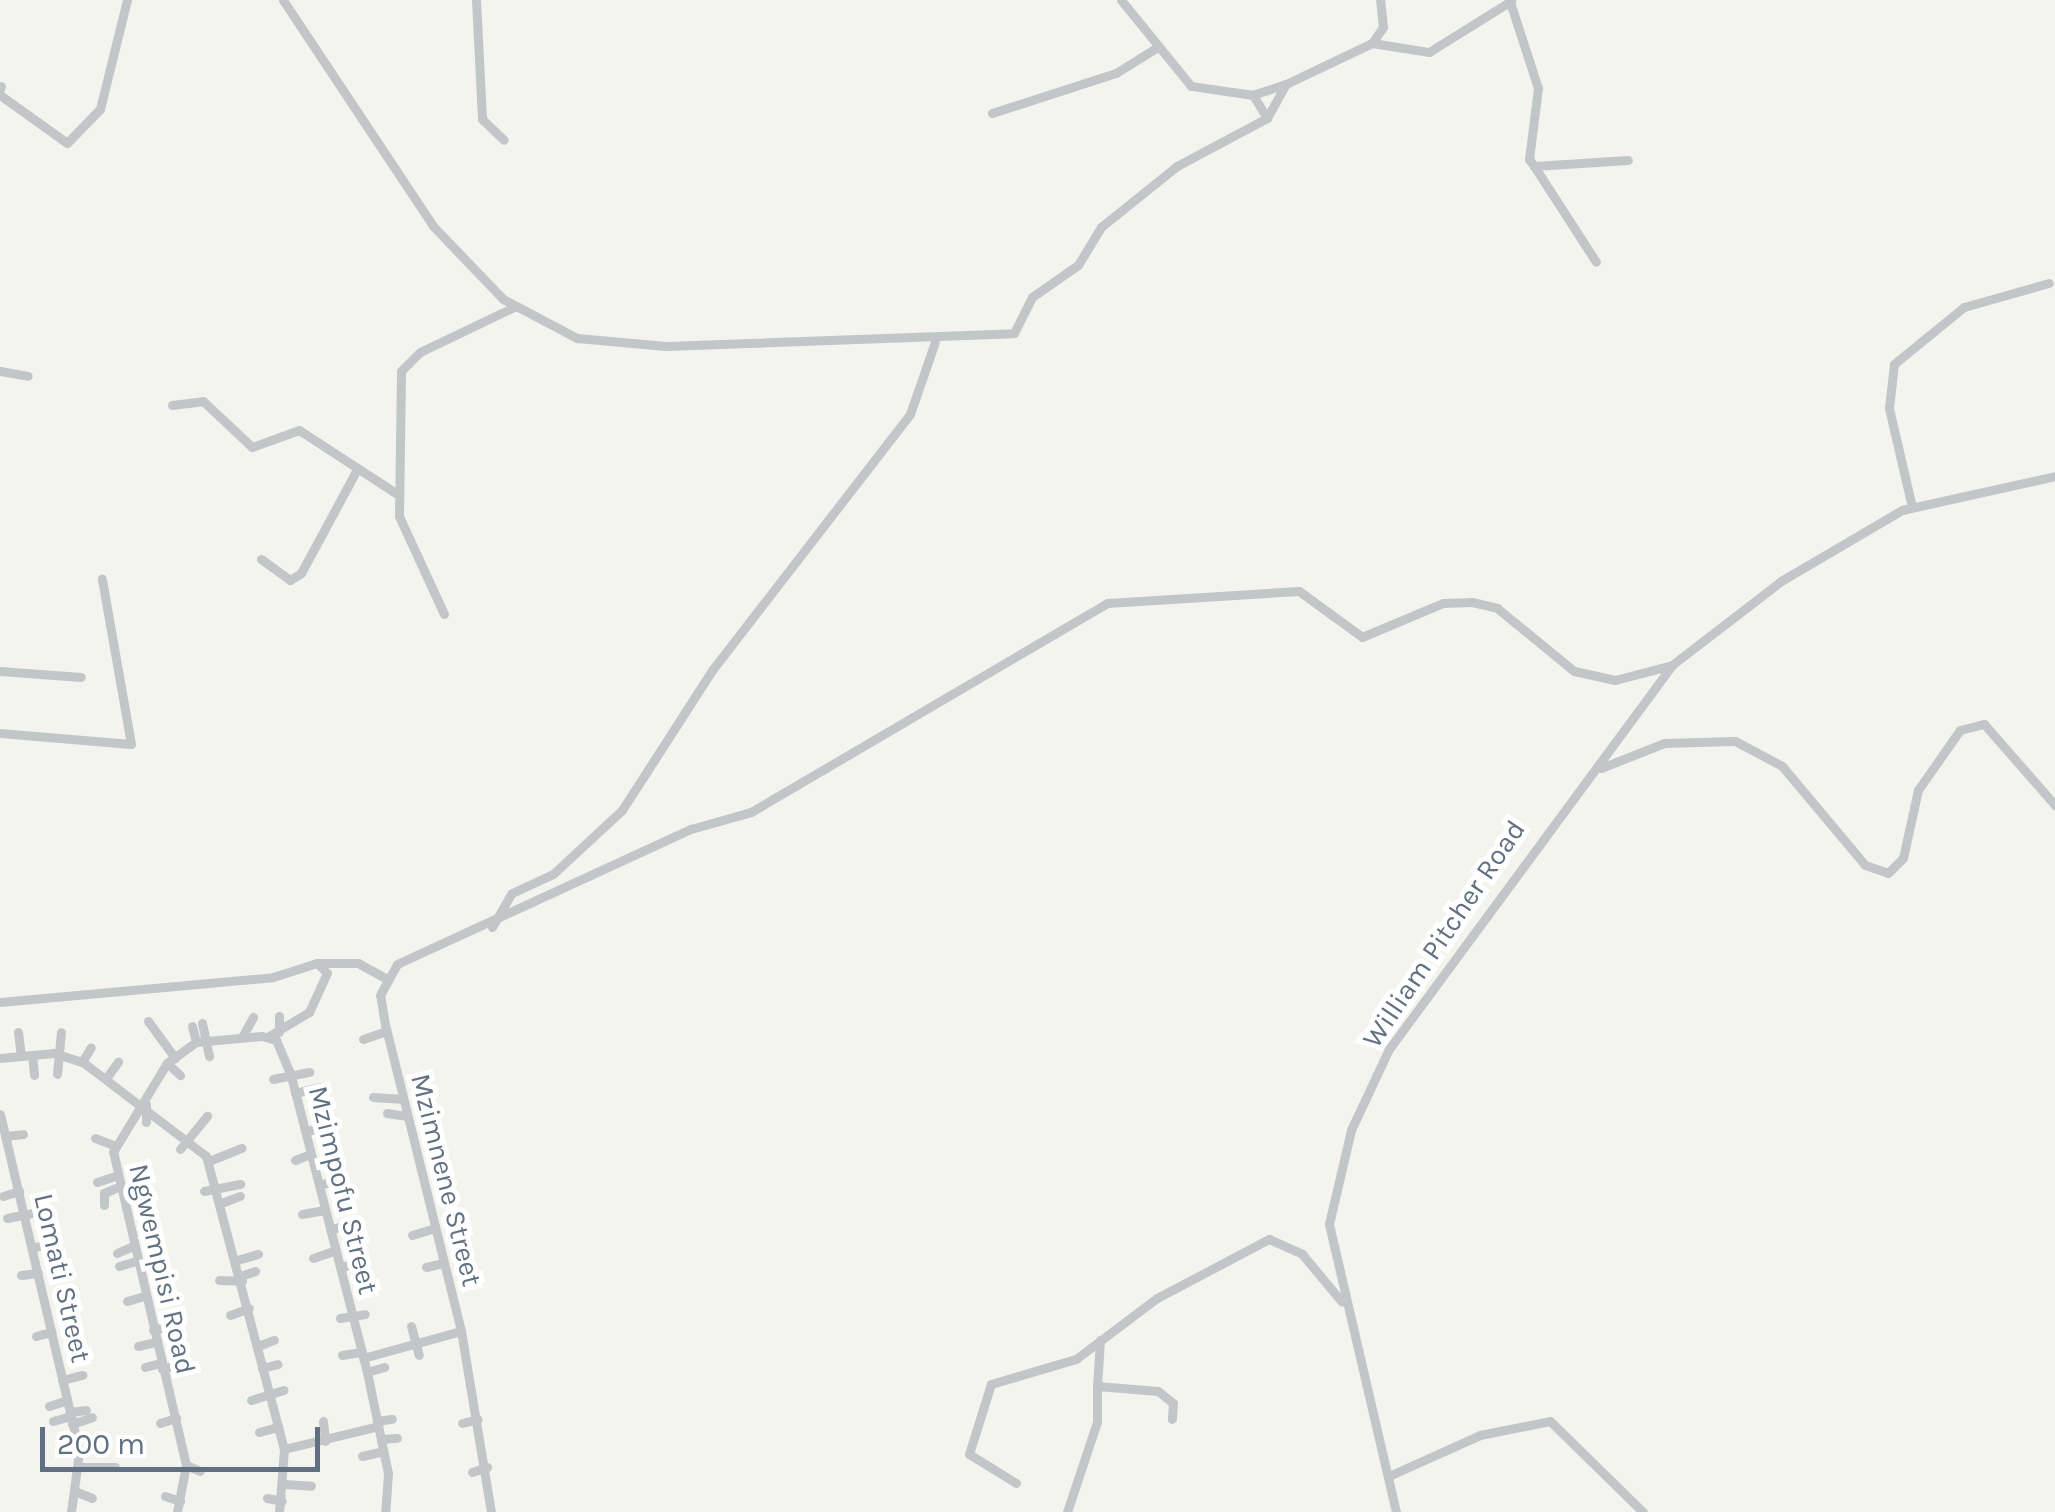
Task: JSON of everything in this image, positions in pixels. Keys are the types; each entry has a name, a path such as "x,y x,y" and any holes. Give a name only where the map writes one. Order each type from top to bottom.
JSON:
{"street":[{"path":"0,90 67,143 100,109 126,0"},
{"path":"282,0 433,226 516,306 577,338 666,346 935,342 1014,334 1032,297 1078,265 1101,227 1199,152 1267,118 1286,84"},
{"path":"476,0 482,119 504,140"},
{"path":"1121,0 1156,48 1191,86 1253,94 1286,84 1372,43 1383,27 1380,0"},
{"path":"1372,43 1428,52 1511,1 1538,88 1525,151 1596,262"},
{"path":"992,113 1116,73 1156,48"},
{"path":"1253,94 1267,118"},
{"path":"1534,166 1628,160"},
{"path":"1912,507 1889,408 1894,364 1964,307 2048,283"},
{"path":"444,614 397,494 401,372 420,352 516,306"},
{"path":"492,927 512,893 553,874 622,810 712,669 910,414 935,342"},
{"path":"0,371 28,376"},
{"path":"172,405 203,401 252,447 299,430 354,474 397,494"},
{"path":"261,559 286,578 301,574 354,474"},
{"name":"William Pitcher Road","path":"1396,1512 1391,1475 1343,1304 1329,1224 1351,1130 1388,1049 1459,962 1546,825 1599,769 1672,664 1839,542 1912,507 2023,490 2055,476"},
{"path":"0,733 131,744 102,579"},
{"path":"0,1002 273,977 317,963 358,964 385,978 397,964 492,927 691,830 751,812 1108,603 1299,591 1362,637 1443,603 1472,602 1497,608 1574,671 1627,679 1672,664"},
{"path":"0,671 81,678"},
{"path":"1599,769 1664,742 1735,740 1782,766 1866,865 1888,873 1903,858 1918,790 1960,730 1984,724 2055,805"},
{"path":"146,1122 144,1102 171,1060 202,1041 242,1037 257,1042 274,1034 320,994 326,973 317,963"},
{"name":"Mzimnene Street","path":"385,978 386,1031 460,1331 487,1467 484,1481 490,1512"},
{"path":"274,1034 279,1016"},
{"path":"242,1037 253,1018"},
{"path":"148,1021 180,1075"},
{"path":"197,1024 209,1056"},
{"path":"363,1039 386,1031"},
{"path":"18,1032 34,1075"},
{"path":"57,1074 54,1054 61,1032"},
{"name":"Mzimpofu Street","path":"274,1034 291,1076 378,1424 383,1451 384,1512"},
{"path":"82,1062 90,1047"},
{"path":"0,1058 54,1054 82,1062 191,1138 209,1161 224,1202 284,1450 279,1512"},
{"path":"106,1078 118,1062"},
{"path":"273,1079 309,1072"},
{"path":"108,1095 116,1084"},
{"path":"295,1093 320,1087"},
{"path":"373,1097 403,1100"},
{"name":"Ngwempisi Road","path":"144,1102 116,1146 136,1279 144,1296 185,1462 178,1507"},
{"path":"387,1113 408,1116"},
{"name":"Lomati Street","path":"0,1114 81,1468 71,1512"},
{"path":"180,1149 207,1116"},
{"path":"305,1131 320,1129"},
{"path":"6,1136 23,1134"},
{"path":"95,1138 116,1146"},
{"path":"9,1150 21,1148"},
{"path":"209,1161 241,1148"},
{"path":"295,1160 311,1154"},
{"path":"319,1185 334,1180"},
{"path":"97,1182 122,1184"},
{"path":"104,1205 104,1192 122,1184"},
{"path":"204,1190 240,1184"},
{"path":"3,1196 18,1192"},
{"path":"224,1202 240,1196"},
{"path":"302,1214 325,1210"},
{"path":"7,1218 38,1212"},
{"path":"127,1225 141,1222"},
{"path":"330,1230 350,1223"},
{"path":"412,1235 435,1228"},
{"path":"1016,1483 971,1459 984,1391 1059,1368 1212,1265 1269,1240 1302,1254 1343,1304"},
{"path":"32,1248 46,1244"},
{"path":"118,1253 132,1246"},
{"path":"312,1258 336,1250"},
{"path":"238,1260 258,1254"},
{"path":"119,1266 136,1261"},
{"path":"340,1267 360,1262"},
{"path":"426,1267 444,1263"},
{"path":"219,1280 242,1279 255,1271"},
{"path":"22,1275 38,1273"},
{"path":"40,1285 55,1282"},
{"path":"340,1318 351,1310 360,1294"},
{"path":"128,1301 144,1296"},
{"path":"230,1315 249,1308"},
{"path":"351,1310 365,1314"},
{"path":"138,1346 162,1315"},
{"path":"153,1330 170,1326"},
{"path":"256,1333 268,1326"},
{"path":"411,1326 419,1355"},
{"path":"342,1356 362,1355 460,1331"},
{"path":"36,1336 51,1332"},
{"path":"258,1346 274,1340"},
{"path":"1066,1512 1097,1422 1100,1340"},
{"path":"145,1367 178,1364"},
{"path":"262,1368 278,1364"},
{"path":"366,1372 384,1367"},
{"path":"62,1380 82,1375"},
{"path":"1098,1386 1158,1390 1173,1403 1172,1418"},
{"path":"252,1400 284,1390"},
{"path":"154,1395 167,1391"},
{"path":"49,1406 67,1400"},
{"path":"53,1420 89,1414"},
{"path":"160,1423 176,1418"},
{"path":"284,1450 312,1449 392,1419"},
{"path":"462,1423 478,1419"},
{"path":"323,1421 326,1441"},
{"path":"1391,1475 1480,1435 1550,1421 1643,1512"},
{"path":"260,1432 278,1427"},
{"path":"381,1439 396,1438"},
{"path":"362,1456 383,1451"},
{"path":"197,1455 185,1462 200,1471"},
{"path":"81,1468 115,1467"},
{"path":"472,1472 487,1467"},
{"path":"284,1484 311,1486"},
{"path":"78,1492 92,1498"},
{"path":"165,1496 178,1507"},
{"path":"267,1498 282,1501"}]}
